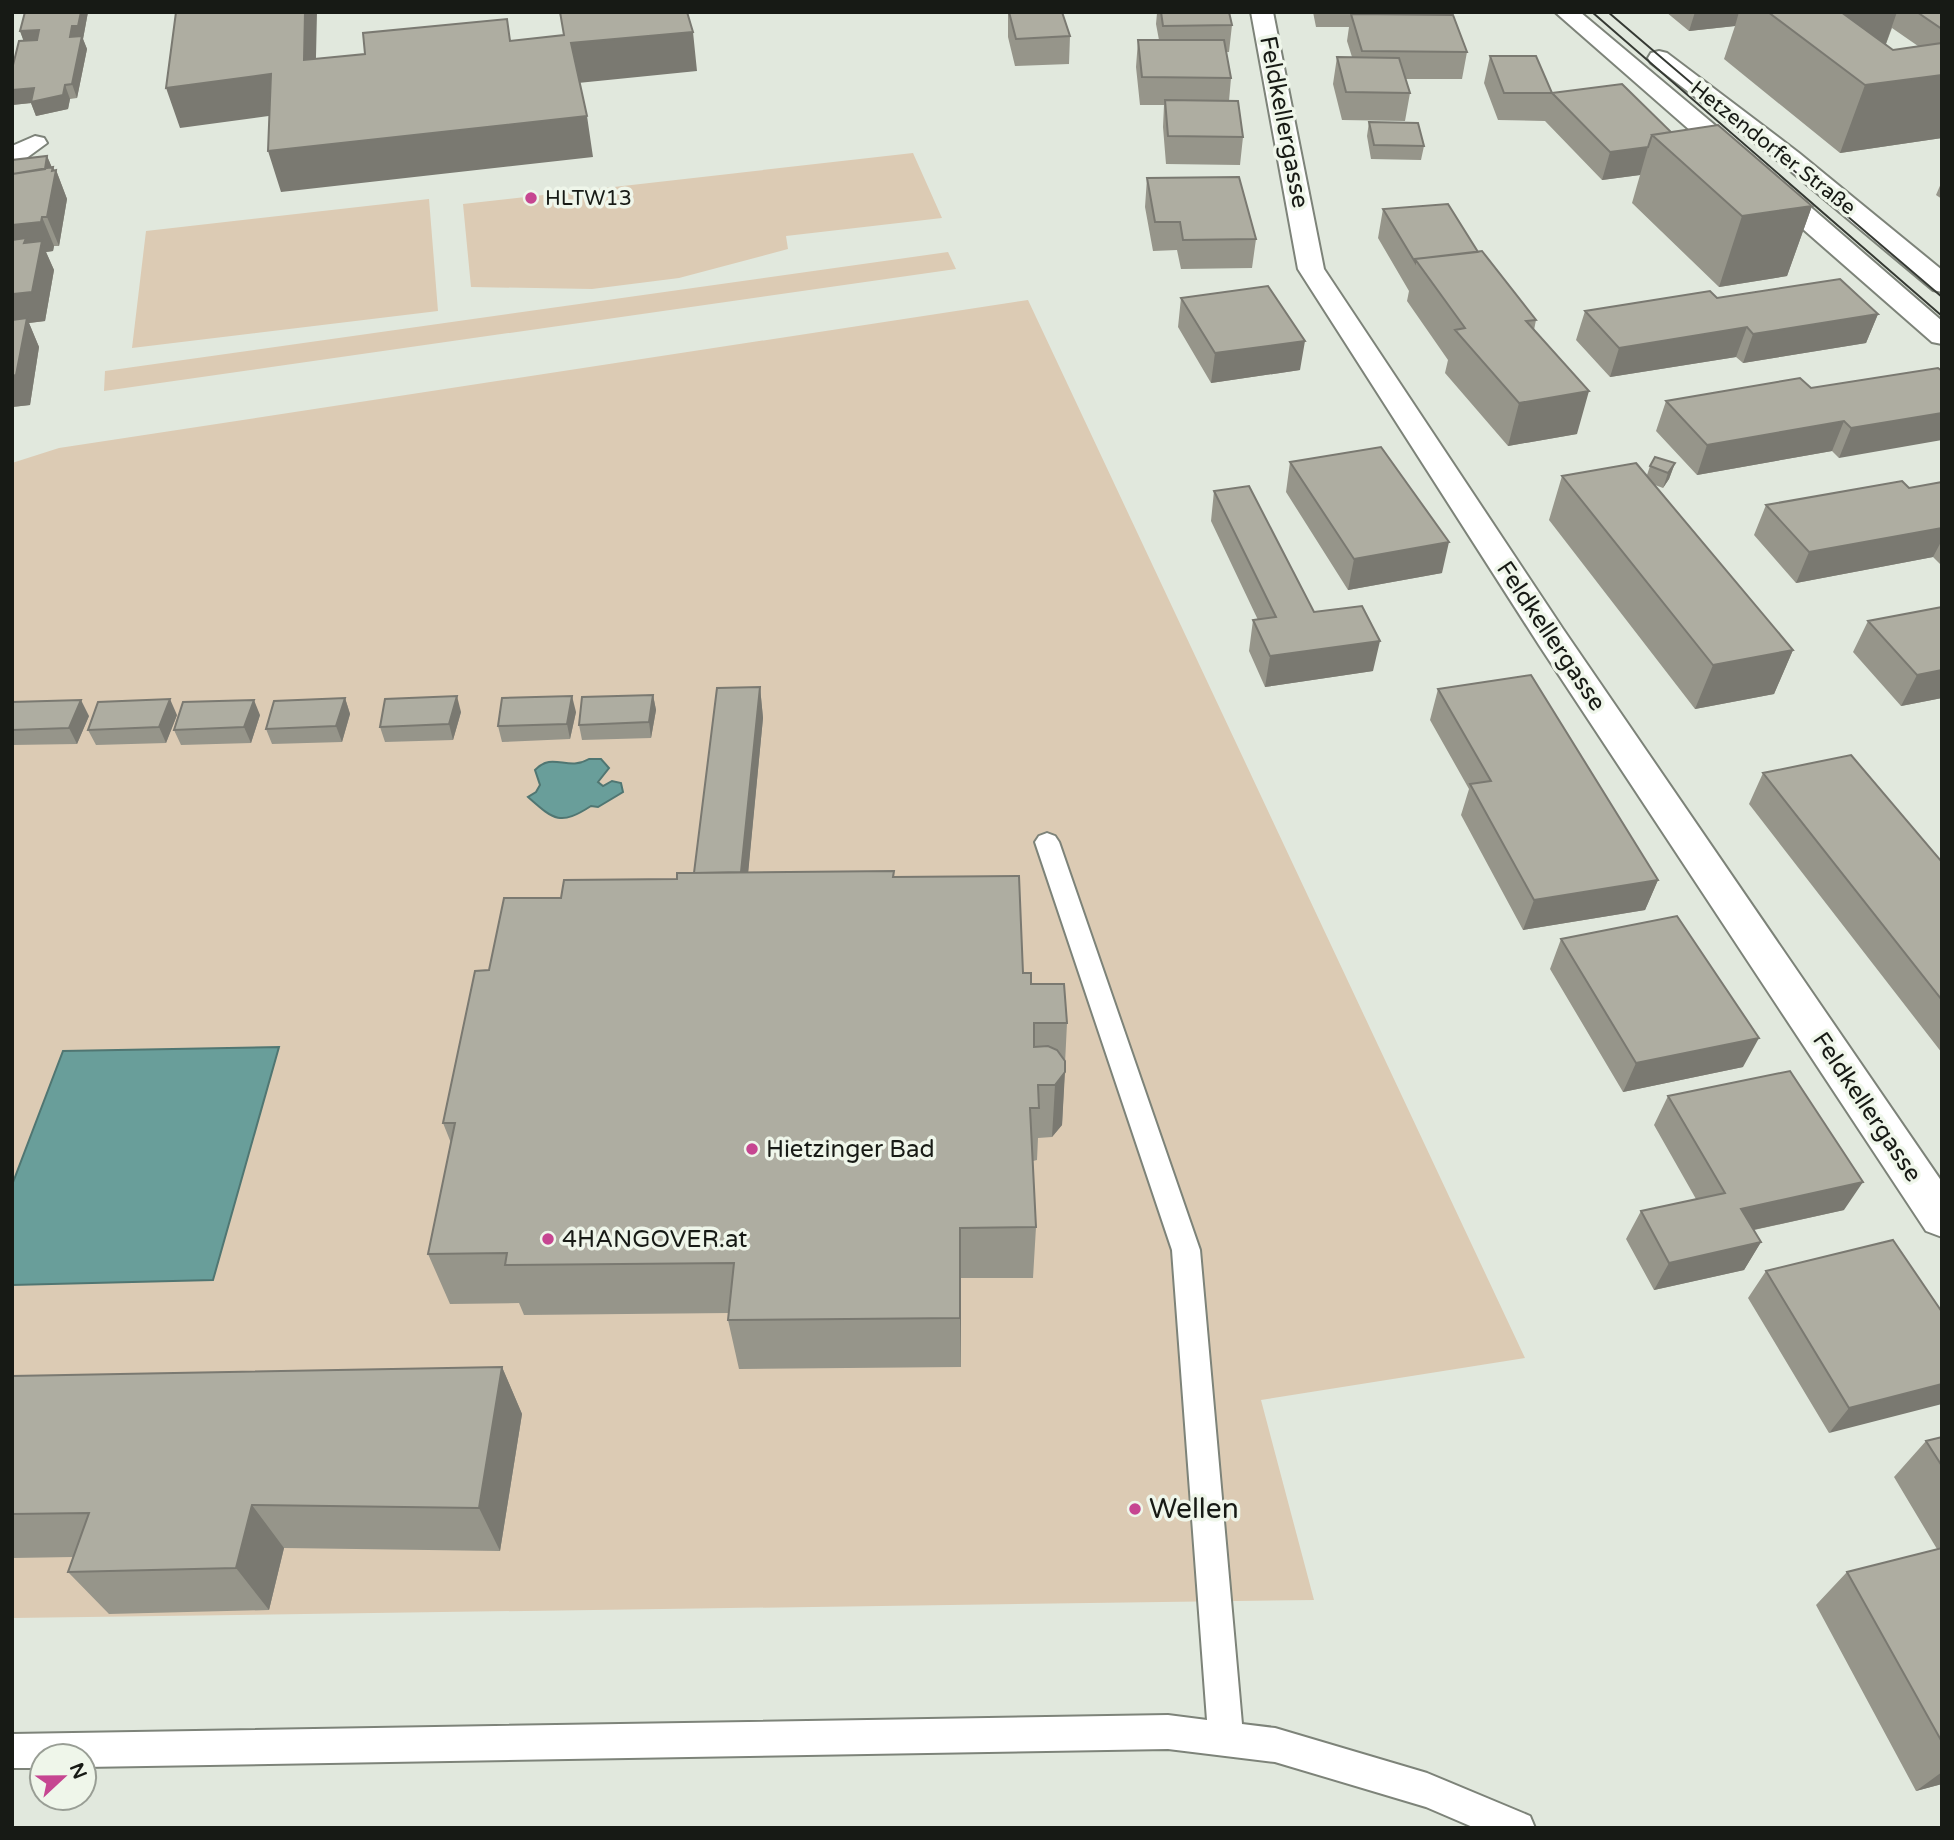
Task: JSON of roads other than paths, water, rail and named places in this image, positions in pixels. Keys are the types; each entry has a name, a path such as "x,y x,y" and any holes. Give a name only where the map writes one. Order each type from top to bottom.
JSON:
{"street":[{"name":"Feldkellergasse","path":"1262,12 1311,269 1551,637 1942,1218"},
{"name":"Hetzendorfer Straße","path":"1566,12 1745,163 1942,335"},
{"name":"Hetzendorfer Straße","path":"1637,40 1790,158 1942,284"},
{"path":"12,157 35,143"}],"lane":[{"path":"1047,842 1186,1250 1226,1739"},
{"path":"12,1751 1168,1732 1275,1745 1414,1786 1518,1828"}],"water":[{"path":"589,759 601,759 609,768 598,782 603,786 612,781 621,783 623,792 598,807 591,806 564,818 544,811 528,797 536,792 540,785 535,770 542,765 548,762 574,764"},
{"path":"279,1047 213,1280 12,1285 12,1185 63,1051"}],"tram line":[{"path":"1592,12 1942,316"},
{"path":"1608,12 1942,297"}],"place":[{"name":"HLTW13","path":"531,198"},
{"name":"Hietzinger Bad","path":"752,1149"},
{"name":"4HANGOVER.at","path":"548,1239"},
{"name":"Wellen","path":"1135,1509"}]}
